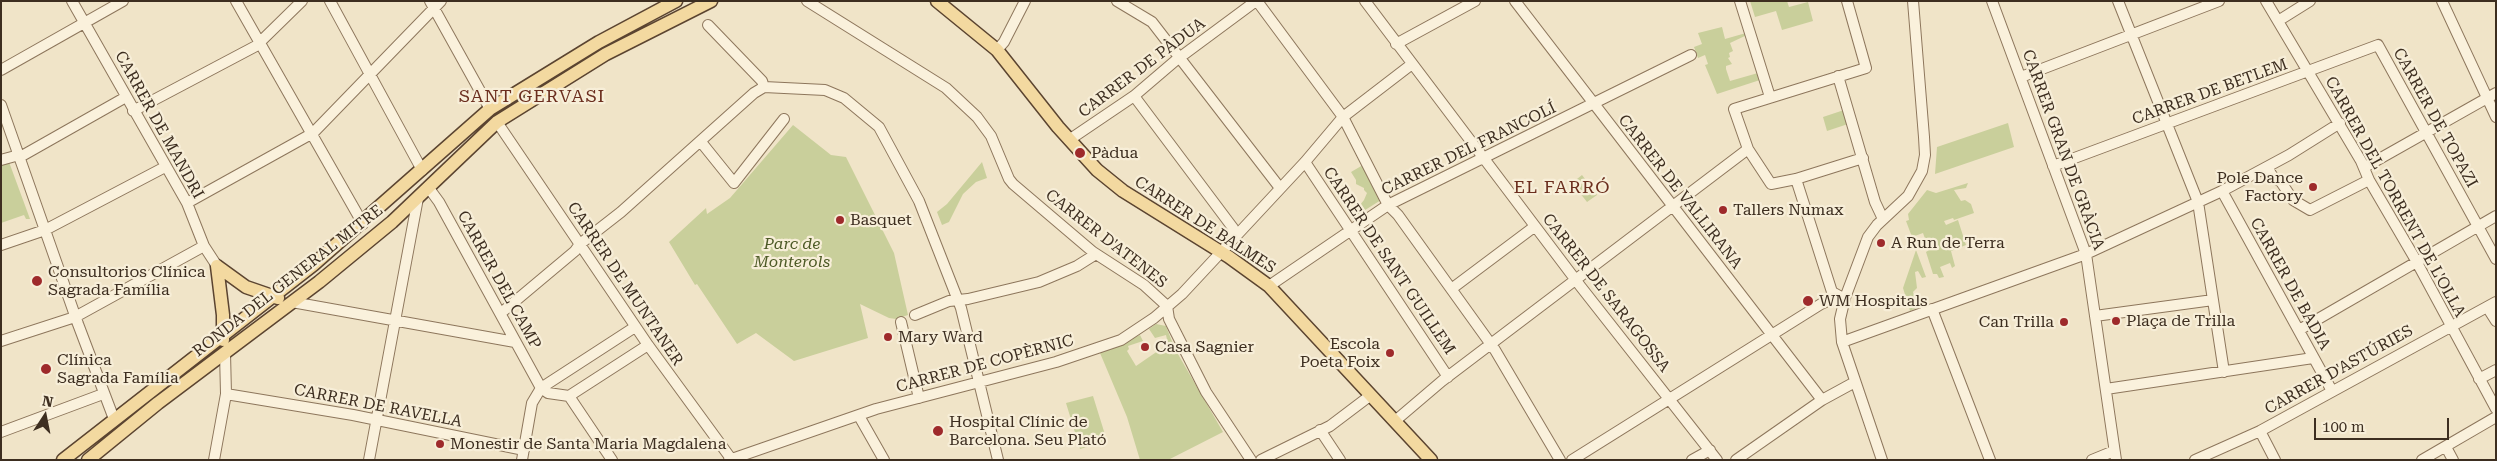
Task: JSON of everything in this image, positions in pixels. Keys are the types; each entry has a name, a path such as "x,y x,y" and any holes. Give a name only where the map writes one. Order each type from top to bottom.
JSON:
{"main road":[{"name":"RONDA DEL GENERAL MITRE","path":"63,460 363,224 490,109 599,42 676,1"},
{"name":"RONDA DEL GENERAL MITRE","path":"88,460 158,403 292,302 388,224 497,122 606,54 711,1"},
{"name":"CARRER DE BALMES","path":"937,1 997,50 1069,140 1097,170 1123,191 1221,251 1269,286 1431,460"},
{"path":"490,109 497,122"},
{"path":"217,266 246,287 292,302"},
{"path":"217,266 225,353"},
{"path":"220,290 228,282 239,282"}],"street":[{"name":"CARRER DE MANDRI","path":"72,1 165,167 187,202 204,246 217,266"},
{"path":"1,70 122,1"},
{"path":"236,1 313,133 363,224"},
{"path":"134,111 259,43 302,1"},
{"path":"330,1 422,170"},
{"name":"CARRER D'ATENES","path":"807,1 946,88 976,117 991,136 1009,179 1096,254 1144,285 1167,306"},
{"path":"997,50 1004,42 1025,1"},
{"path":"1117,1 1152,22 1280,188"},
{"path":"1256,1 1343,117 1388,205 1398,215 1491,344 1560,460"},
{"name":"CARRER DE PÀDUA","path":"1069,140 1134,96 1180,58 1256,1"},
{"name":"CARRER DE SARAGOSSA","path":"1364,1 1717,460"},
{"path":"1396,44 1475,1"},
{"name":"CARRER DE VALLIRANA","path":"1515,1 1593,105 1822,400"},
{"path":"1740,1 1770,97"},
{"path":"1847,1 1866,68 1734,109 1748,149 1771,184 1796,179 1863,158"},
{"path":"1882,460 1842,342 1840,319 1845,298 1868,237 1883,219 1904,201 1914,189 1919,180 1924,162 1924,137 1913,1"},
{"name":"CARRER GRAN DE GRÀCIA","path":"1992,1 2086,254 2115,455"},
{"path":"2118,1 2198,202 2224,372"},
{"path":"2021,77 2220,1"},
{"name":"CARRER DEL TORRENT DE L'OLLA","path":"2266,1 2365,166 2369,180 2416,261 2496,409"},
{"path":"2278,21 2310,1"},
{"path":"2442,1 2491,96 2496,117"},
{"path":"187,202 313,133 370,75 435,4 490,109"},
{"path":"708,25 762,81 764,87"},
{"name":"CARRER DE BETLEM","path":"2053,166 2308,72 2378,44"},
{"name":"CARRER DE TOPAZI","path":"2378,44 2496,259"},
{"name":"CARRER DEL FRANCOLÍ","path":"1269,286 1350,229 1388,205 1691,55"},
{"name":"CARRER DE COPÈRNIC","path":"731,460 858,416 1056,362 1121,340 1154,318 1167,306 1305,162 1343,117 1412,64"},
{"path":"1838,76 1875,202 1883,219"},
{"path":"501,313 575,251 580,244 621,212 754,93 764,87 825,90 844,98 879,127 919,201 958,299 998,460"},
{"path":"1134,96 1233,228 1234,236"},
{"path":"2365,166 2491,96"},
{"path":"1,160 19,156 126,97"},
{"path":"1,106 75,317 114,419"},
{"path":"701,142 734,183 784,119"},
{"name":"CARRER DE MUNTANER","path":"497,122 648,345 731,460"},
{"path":"1842,342 2086,254 2222,191 2267,167 2340,123"},
{"path":"1395,421 1448,377 1690,195 1748,149"},
{"name":"CARRER DE SANT GUILLEM","path":"1305,162 1448,377"},
{"path":"1,245 45,230 165,167"},
{"path":"2267,167 2273,177 2281,182 2293,200 2310,210 2369,180"},
{"path":"1796,179 1832,292 1845,298"},
{"name":"CARRER DEL CAMP","path":"428,187 439,202 542,388"},
{"name":"CARRER DE BADIA","path":"2222,191 2332,391"},
{"path":"369,460 418,197"},
{"path":"2299,330 2496,216"},
{"path":"1454,287 1534,227"},
{"path":"1,341 75,317 204,246"},
{"path":"915,315 948,301 968,299 1039,282 1077,266 1096,254"},
{"path":"1572,460 1821,304 1845,298"},
{"path":"2095,316 2213,300"},
{"path":"292,302 515,342"},
{"name":"CARRER D'ASTÚRIES","path":"2194,460 2260,431 2496,302"},
{"path":"1167,306 1169,319 1206,392 1251,460"},
{"path":"2496,306 2490,310 2496,321"},
{"path":"1932,309 1990,460"},
{"path":"901,322 919,398"},
{"path":"523,455 532,403 542,388 635,326"},
{"path":"542,388 548,393 568,396 648,345"},
{"path":"214,460 226,394 225,353"},
{"path":"2106,389 2313,358"},
{"path":"2479,379 2496,370"},
{"path":"1736,460 1822,400 1855,382"},
{"path":"1,432 103,394"},
{"name":"CARRER DE RAVELLA","path":"226,394 376,420 523,455"},
{"path":"1260,460 1330,426 1370,395"},
{"path":"568,396 612,460"},
{"path":"858,416 884,460"},
{"path":"2422,460 2496,417"},
{"path":"1320,430 1340,460"},
{"path":"2260,431 2275,460"},
{"path":"2446,447 2453,460"},
{"path":"1692,460 1710,450"},
{"path":"2092,460 2115,455"}],"green space":[{"path":"1750,1 1787,1 1789,7 1808,2 1813,21 1782,30 1776,11 1755,17"},
{"path":"1722,27 1725,39 1746,33 1747,35 1730,43 1733,51 1729,53 1730,57 1728,58 1732,64 1726,66 1726,69 1730,81 1758,73 1760,80 1717,94 1705,65 1708,64 1705,55 1698,58 1694,47 1702,44 1698,33"},
{"path":"1844,110 1848,124 1827,131 1823,117"},
{"path":"2008,123 2014,147 1935,174 1937,147"},
{"name":"Parc de Monterols","path":"793,125 831,155 846,157 894,253 908,315 896,319 889,318 860,304 868,338 794,361 756,333 737,344 697,284 695,285 669,242 706,208 707,214 730,198"},
{"path":"9,162 30,219 26,219 24,215 1,223 1,164"},
{"path":"982,162 987,178 976,182 963,194 949,222 942,225 937,212 947,204"},
{"path":"1363,165 1381,200 1354,217 1352,215 1367,193 1364,188 1356,184 1356,180 1351,172"},
{"path":"1582,175 1597,195 1587,202 1572,183"},
{"path":"1968,183 1966,188 1954,190 1961,201 1965,200 1971,204 1974,213 1954,220 1953,218 1944,221 1946,225 1958,220 1966,245 1951,251 1955,266 1952,268 1950,263 1940,267 1944,277 1939,278 1937,274 1933,274 1926,252 1929,250 1923,233 1912,237 1906,221 1909,220 1908,214 1927,190 1936,193"},
{"path":"1916,250 1926,277 1922,278 1918,271 1915,272 1917,288 1913,292 1915,299 1921,299 1923,305 1910,311 1903,288"},
{"path":"1156,324 1166,326 1175,349 1223,432 1168,460 1140,460 1127,417 1100,353 1140,335 1143,341 1128,346 1129,349 1127,351 1136,366 1168,344 1166,335 1155,338 1149,329"},
{"path":"1093,396 1107,441 1080,449 1066,403"}],"place":[{"name":"Pàdua","path":"1080,153"},
{"name":"Pole Dance Factory","path":"2313,187"},
{"name":"Tallers Numax","path":"1723,210"},
{"name":"Basquet","path":"840,220"},
{"name":"A Run de Terra","path":"1881,243"},
{"name":"Consultorios Clínica Sagrada Família","path":"37,281"},
{"name":"WM Hospitals","path":"1808,301"},
{"name":"Plaça de Trilla","path":"2116,321"},
{"name":"Can Trilla","path":"2064,322"},
{"name":"Mary Ward","path":"888,337"},
{"name":"Casa Sagnier","path":"1145,347"},
{"name":"Escola Poeta Foix","path":"1390,353"},
{"name":"Clínica Sagrada Família","path":"46,369"},
{"name":"Hospital Clínic de Barcelona. Seu Plató","path":"938,431"},
{"name":"Monestir de Santa Maria Magdalena","path":"440,444"}],"district":[{"name":"SANT GERVASI","path":"532,97"},
{"name":"EL FARRÓ","path":"1562,188"}]}
